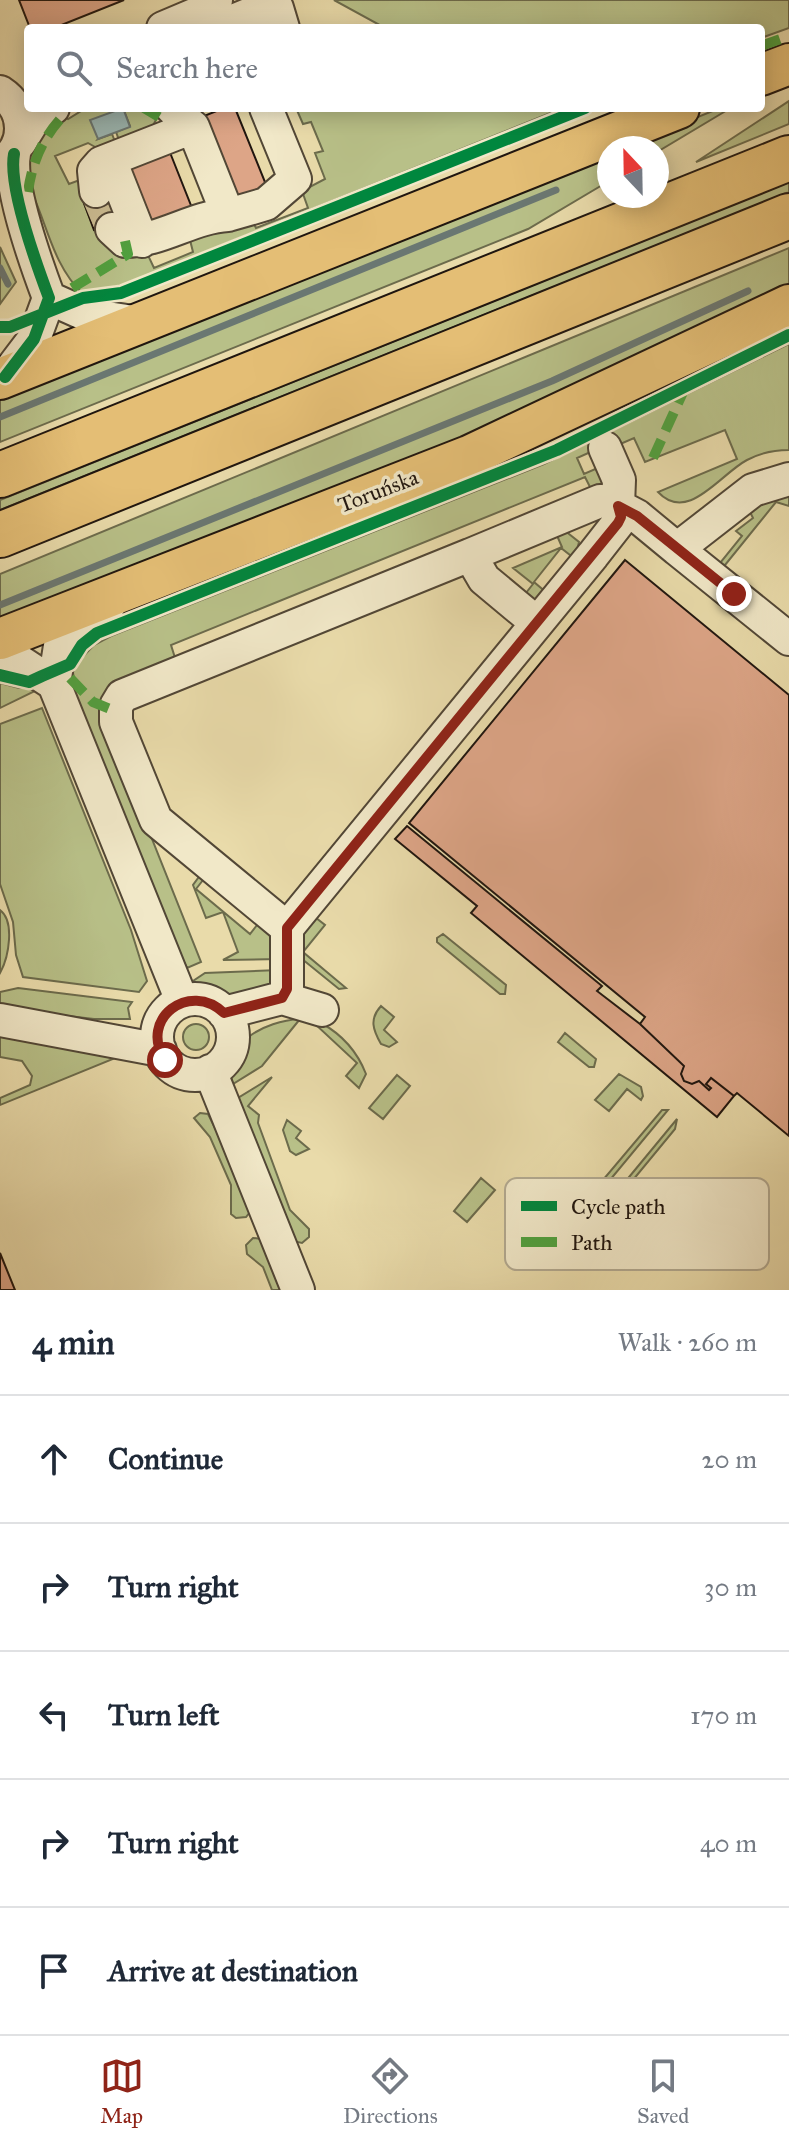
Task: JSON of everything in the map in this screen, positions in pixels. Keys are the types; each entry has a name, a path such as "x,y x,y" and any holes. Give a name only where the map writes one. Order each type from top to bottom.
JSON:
{"highway":[{"path":"0,475 789,158"},
{"path":"0,535 789,216"},
{"path":"0,562 164,471"}],"main road":[{"path":"765,73 789,64"},
{"path":"2,378 669,112"},
{"name":"Toruńska","path":"0,639 469,456 789,305"}],"street":[{"path":"172,24 208,9 216,0"},
{"path":"226,24 255,12 280,18"},
{"path":"2,378 34,339 49,298 34,257 13,172 11,153 20,115 10,94"},
{"path":"11,153 33,121 47,112"},
{"path":"112,229 125,241 142,241 211,216 228,215 266,204 295,179 268,112"},
{"path":"96,191 94,171 189,115 228,215"},
{"path":"110,160 142,241"},
{"path":"0,206 34,257"},
{"path":"49,298 87,315 140,323"},
{"path":"228,1027 322,1010 282,998 287,989 287,928 618,523 621,517 618,506 619,480 605,448"},
{"path":"677,549 753,490 789,479"},
{"path":"287,928 156,820 116,722 119,700 127,692 600,501 637,516 789,639"},
{"path":"565,516 584,530 593,555"},
{"path":"470,555 484,579 537,623"},
{"path":"144,581 87,619 60,646 54,684 182,1001"},
{"path":"0,659 19,661 54,684"},
{"path":"205,1000 228,1027 225,1059 210,1071 198,1074 179,1071 169,1064 159,1038 168,1010 182,1001 205,1000"},
{"path":"0,1020 65,1030 159,1038"},
{"path":"210,1071 298,1290"}],"green space":[{"path":"334,0 789,0 789,28 765,37 765,24 378,24"},
{"path":"789,101 789,124 696,162"},
{"path":"79,112 120,112 98,139 112,134 117,147 104,152 88,143 55,156 69,184 85,178 89,189 80,194 98,238 107,234 146,251 154,268 193,252 189,236 254,224 256,228 308,208 302,191 325,179 315,153 323,151 311,122 303,124 298,112 553,112 123,285 83,294 55,252 23,175 34,139 64,117 68,119"},
{"path":"125,112 156,112 157,118 151,129 121,145 116,132 130,126"},
{"path":"710,112 724,112 669,145 669,136 651,136"},
{"path":"597,158 597,188 528,229 0,442 0,398"},
{"path":"789,182 789,192 0,510 0,500"},
{"path":"0,247 16,282 0,304"},
{"path":"789,248 789,286 597,383 0,626 0,574"},
{"path":"789,344 789,450 767,452 747,460 692,500 669,500 658,492 737,459 725,430 645,462 634,438 618,445 615,441 577,458 584,474 600,467 602,484 593,493 585,477 171,645 176,661 105,721 201,962 187,968 162,919 69,687 75,683 72,668 94,645 544,464"},
{"path":"789,492 789,506 776,502 721,570 720,563 742,536 736,531 753,518 750,512 753,507"},
{"path":"564,530 579,542 575,559 561,548 534,582 547,593 537,601 522,598 533,584 513,568 562,547 555,531"},
{"path":"0,683 19,688 30,686 35,691 0,708"},
{"path":"42,708 131,930 147,981 139,992 23,977 16,955 13,922 0,884 0,724"},
{"path":"201,874 207,875 196,889 250,934 261,920 271,928 279,959 223,960 238,952 223,912 206,918 193,885"},
{"path":"0,910 8,922 9,940 0,973"},
{"path":"311,914 325,925 303,952 346,988 339,989 302,959 296,938"},
{"path":"443,934 506,985 505,994 500,994 437,942"},
{"path":"279,970 277,978 264,991 245,999 213,999 193,981 205,973"},
{"path":"18,988 132,1002 128,1008 130,1019 94,1019 0,1008 0,992"},
{"path":"381,1006 394,1017 384,1030 397,1042 389,1047 381,1044 374,1029 375,1015"},
{"path":"300,1019 262,1066 233,1084 233,1057 248,1037 273,1024"},
{"path":"321,1023 343,1038 358,1058 366,1074 359,1088 346,1076 357,1063 315,1024"},
{"path":"196,1024 205,1028 209,1037 205,1046 196,1050 187,1046 183,1037 187,1028"},
{"path":"0,1033 130,1052 0,1105 0,1098 30,1085 32,1076 22,1061 0,1057"},
{"path":"565,1033 596,1059 594,1067 589,1067 558,1042"},
{"path":"619,1074 641,1087 643,1096 641,1100 627,1089 609,1111 595,1100"},
{"path":"397,1075 410,1086 383,1119 369,1108"},
{"path":"272,1077 248,1106 259,1115 258,1123 290,1210 309,1229 309,1237 302,1243 293,1241 238,1098"},
{"path":"662,1110 668,1110 612,1178 605,1178"},
{"path":"200,1113 208,1114 232,1162 250,1212 246,1217 236,1218 231,1214 231,1185 210,1137 194,1118"},
{"path":"677,1119 675,1129 635,1178 628,1178"},
{"path":"287,1120 301,1131 296,1138 309,1149 296,1155 290,1151 283,1130"},
{"path":"481,1178 495,1190 467,1222 454,1211"},
{"path":"253,1238 262,1239 284,1290 272,1290 263,1267 247,1254 246,1245"}],"water":[{"path":"112,112 124,112 130,127 98,139 90,120"}],"building":[{"path":"19,0 124,0 64,24 28,24"},
{"path":"214,112 237,112 269,192 240,204 204,116"},
{"path":"169,150 192,208 153,224 129,166"},
{"path":"105,187 121,225 94,230 84,203"},
{"path":"625,560 789,695 789,1136 737,1093 734,1096 711,1078 706,1084 711,1088 709,1090 699,1081 692,1084 684,1081 681,1074 684,1066 640,1024 645,1017 409,823"},
{"path":"407,826 602,986 597,991 640,1024 684,1066 681,1074 684,1081 692,1084 699,1081 709,1090 711,1088 706,1084 711,1078 734,1096 717,1117 471,913 477,906 395,839"},
{"path":"0,1253 15,1290 0,1290"}],"waterway":[{"path":"0,417 556,190"},
{"path":"0,268 8,284"},
{"path":"0,605 552,381 748,291"}],"tunnel":[{"path":"96,191 112,229"}],"marked path":[{"path":"765,45 789,36"},
{"path":"151,112 159,117"},
{"path":"28,192 40,150 64,115"},
{"path":"72,288 128,254 125,241"},
{"path":"653,458 685,388"},
{"path":"70,678 93,702 115,711"}],"cycle path":[{"path":"0,327 10,327 83,298 121,293 575,112"},
{"path":"5,377 34,339 49,298 19,205 14,154"},
{"path":"0,675 29,682 70,664 82,645 97,633 557,450 789,335"}],"route":[{"path":"165,1060 157,1042 157,1031 168,1010 182,1001 205,1000 224,1013 282,998 287,989 287,928 618,523 621,517 618,506 637,516 734,594"}]}
